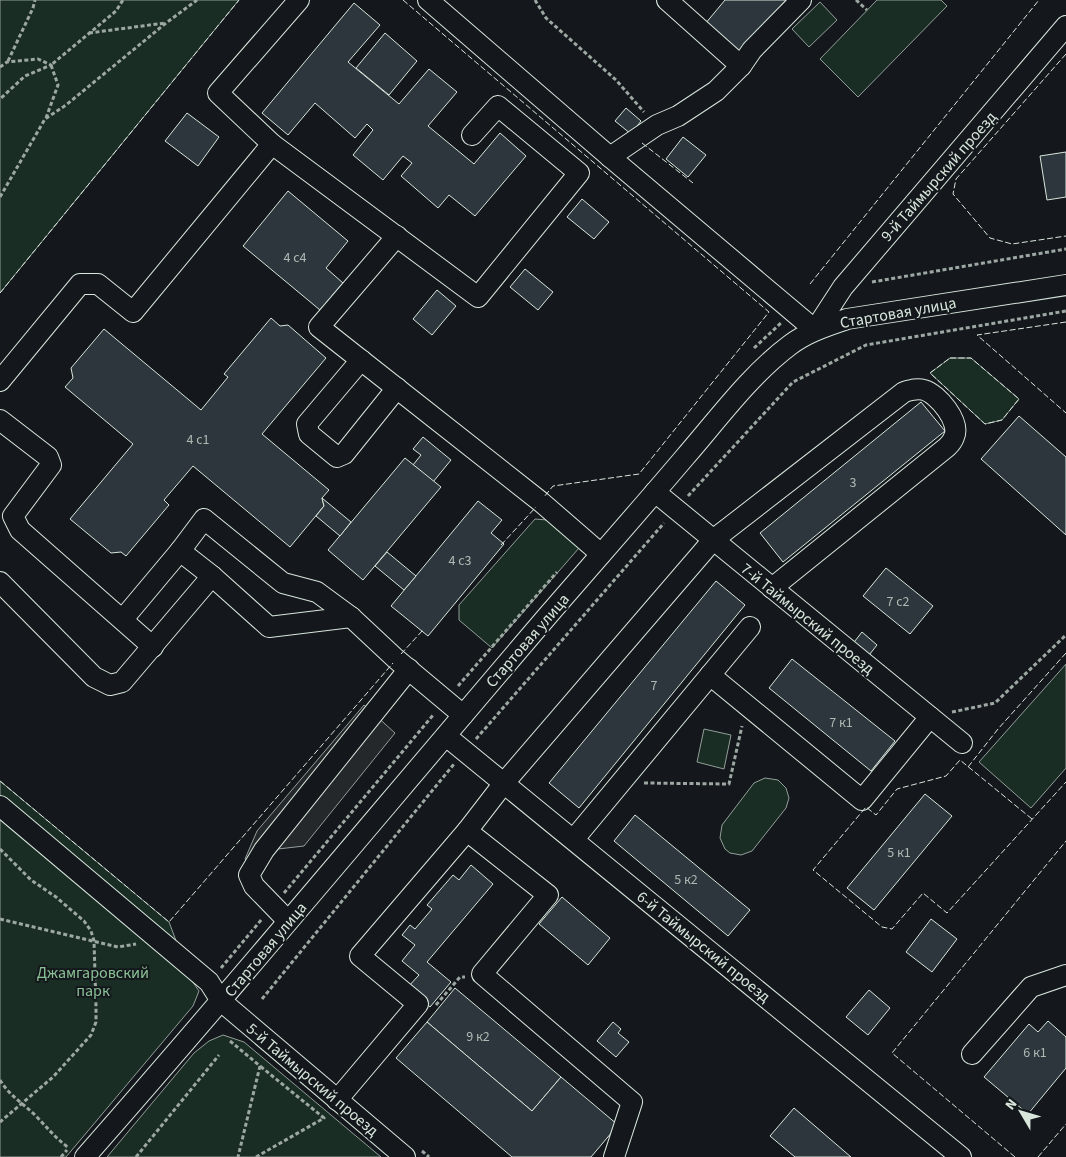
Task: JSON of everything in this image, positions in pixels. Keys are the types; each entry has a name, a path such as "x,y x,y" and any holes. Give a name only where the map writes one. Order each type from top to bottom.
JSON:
{"street":[{"path":"299,0 218,92 272,144 478,297 579,173 498,106 472,135"},
{"path":"428,0 815,330"},
{"path":"666,0 741,66"},
{"path":"610,157 716,91 741,66 752,50 801,0"},
{"name":"9-й Таймырский проезд","path":"815,330 843,287 1066,26"},
{"path":"0,381 80,284 98,284 133,312 272,144"},
{"path":"397,236 319,327 541,502 602,554"},
{"name":"Стартовая улица","path":"77,1152 221,1001 463,715 732,402 768,363 792,343 815,330 847,319 1066,286"},
{"path":"361,360 307,424 309,434 337,457 344,454 397,388"},
{"path":"336,1100 418,1004 360,956 467,831 504,783 713,540 904,392 915,389 926,391 935,396 953,418 956,427 955,436 948,447 772,588"},
{"path":"0,420 48,457 51,465 13,516 20,530 153,647"},
{"name":"7-й Таймырский проезд","path":"655,492 962,743"},
{"path":"123,619 204,519 283,583 317,592 351,617 408,669 463,715"},
{"path":"180,551 212,576 269,627 351,617"},
{"path":"0,582 94,677 110,685 122,682 212,576"},
{"path":"574,840 750,627"},
{"path":"288,921 254,886 249,876 264,850 408,669"},
{"path":"710,675 862,800 930,717"},
{"name":"6-й Таймырский проезд","path":"446,736 961,1157"},
{"name":"5-й Таймырский проезд","path":"0,806 209,982 221,1001 405,1157"},
{"path":"467,831 548,895 482,974 632,1102 614,1157"},
{"path":"972,1054 1031,987 1066,975"}],"path":[{"path":"0,67 7,62 35,0"},
{"path":"0,99 25,76 51,65 116,11 123,0"},
{"path":"45,119 66,105 197,0"},
{"path":"535,0 546,18 616,80 657,126"},
{"path":"856,0 867,10"},
{"path":"89,34 166,23"},
{"path":"0,197 45,119 58,85 51,65 38,59 7,62"},
{"path":"262,1000 465,751 676,509 794,382 866,346 1066,311"},
{"path":"930,717 995,702 1066,635"},
{"path":"621,782 729,784 747,706"},
{"path":"0,850 31,880 84,920 91,931 94,941 96,1022 91,1035 53,1077 0,1122"},
{"path":"0,919 118,947 160,940"},
{"path":"418,1004 426,1011 431,1011 460,977 482,974"},
{"path":"230,1041 324,1118 256,1157"},
{"path":"136,1157 219,1055"},
{"path":"238,1157 260,1066"},
{"path":"0,1080 5,1088 35,1115 58,1140 77,1152"}],"green space":[{"path":"0,0 239,0 0,293"},
{"path":"877,0 941,0 947,6 858,97 820,59"},
{"path":"820,2 837,20 809,47 792,29"},
{"path":"950,358 971,358 1019,399 1002,420 985,424 930,373"},
{"path":"535,519 547,520 579,548 492,648 459,620 459,605"},
{"path":"1066,664 1066,768 1031,808 979,762"},
{"path":"704,729 731,735 724,769 697,762"},
{"path":"765,778 778,780 786,788 789,798 786,808 752,851 741,855 730,853 725,849 720,838 722,825 754,783"},
{"name":"Джамгаровский парк","path":"0,781 169,922 190,978 199,991 193,1006 66,1157 0,1157"},
{"path":"223,1035 244,1042 381,1157 107,1157 194,1053 209,1041"}],"shaded area":[{"path":"364,705 395,733 304,846 278,849 259,872 245,859 257,831"}],"building":[{"path":"725,0 786,0 739,54 705,24"},
{"path":"354,3 380,25 348,62 399,104 429,69 457,92 428,126 474,164 500,133 526,156 475,216 449,195 438,208 401,176 412,163 403,156 383,180 353,155 373,130 367,124 355,138 315,103 288,135 262,113"},
{"path":"385,33 417,61 389,95 356,68"},
{"path":"626,108 641,121 631,134 615,121"},
{"path":"187,113 219,137 198,166 165,141"},
{"path":"683,137 706,155 688,177 666,159"},
{"path":"1066,152 1066,197 1047,200 1040,156"},
{"path":"288,191 348,241 326,268 343,283 320,310 243,246"},
{"path":"582,199 609,222 594,239 567,217"},
{"path":"525,269 553,292 538,310 510,287"},
{"path":"437,290 456,306 432,335 413,319"},
{"path":"271,318 280,326 288,325 326,358 262,434 329,490 322,498 324,506 290,547 193,466 164,500 169,505 126,556 121,552 111,553 70,519 133,444 65,387 73,378 71,368 104,329 201,410 228,377 224,374"},
{"path":"921,402 945,431 783,562 760,533"},
{"path":"1019,416 1066,457 1066,535 981,459"},
{"path":"423,437 451,460 433,482 413,465 421,455 413,449"},
{"path":"405,458 441,487 363,580 328,550"},
{"path":"322,498 351,522 340,536 316,516 324,506"},
{"path":"478,501 502,520 491,533 504,544 428,636 391,606"},
{"path":"387,552 416,576 404,590 375,566"},
{"path":"886,568 933,606 910,634 863,596"},
{"path":"716,581 745,605 579,808 549,783"},
{"path":"862,632 877,645 866,659 851,646"},
{"path":"792,659 895,741 871,771 769,688"},
{"path":"925,794 952,816 874,910 847,888"},
{"path":"635,815 750,910 728,936 614,841"},
{"path":"471,865 493,884 427,962 451,982 430,1007 407,988 419,975 402,961 415,945 402,935 410,925 415,929 432,909 427,905 453,875 459,880"},
{"path":"562,897 610,938 588,965 539,924"},
{"path":"931,919 957,939 932,972 906,952"},
{"path":"455,988 561,1077 532,1111 427,1022"},
{"path":"869,990 890,1008 868,1035 846,1017"},
{"path":"1048,1021 1066,1037 1066,1068 1028,1114 984,1077 1029,1024 1038,1032"},
{"path":"427,1022 532,1111 561,1077 618,1125 591,1157 512,1157 396,1058"},
{"path":"613,1022 621,1029 618,1033 629,1042 616,1057 597,1041"},
{"path":"794,1108 851,1157 795,1157 770,1136"}],"fence":[{"path":"0,293 239,0"},
{"path":"403,0 769,312 639,474 553,486 544,497"},
{"path":"810,284 1039,0"},
{"path":"1066,54 956,179 953,194 990,238 1012,244 1066,236"},
{"path":"642,143 693,183"},
{"path":"1066,322 977,335 1066,413"},
{"path":"950,358 971,358 1019,399 1002,420 985,424 930,373 950,358"},
{"path":"501,545 536,507"},
{"path":"401,654 423,630"},
{"path":"968,767 998,729 1066,653"},
{"path":"0,781 169,922 393,663"},
{"path":"1032,819 960,760 946,776 897,789 876,815 866,807 813,870 882,927 892,929 923,893 947,913 1066,782"},
{"path":"1015,1157 892,1053 1066,841"},
{"path":"1038,1157 1066,1124"}]}
